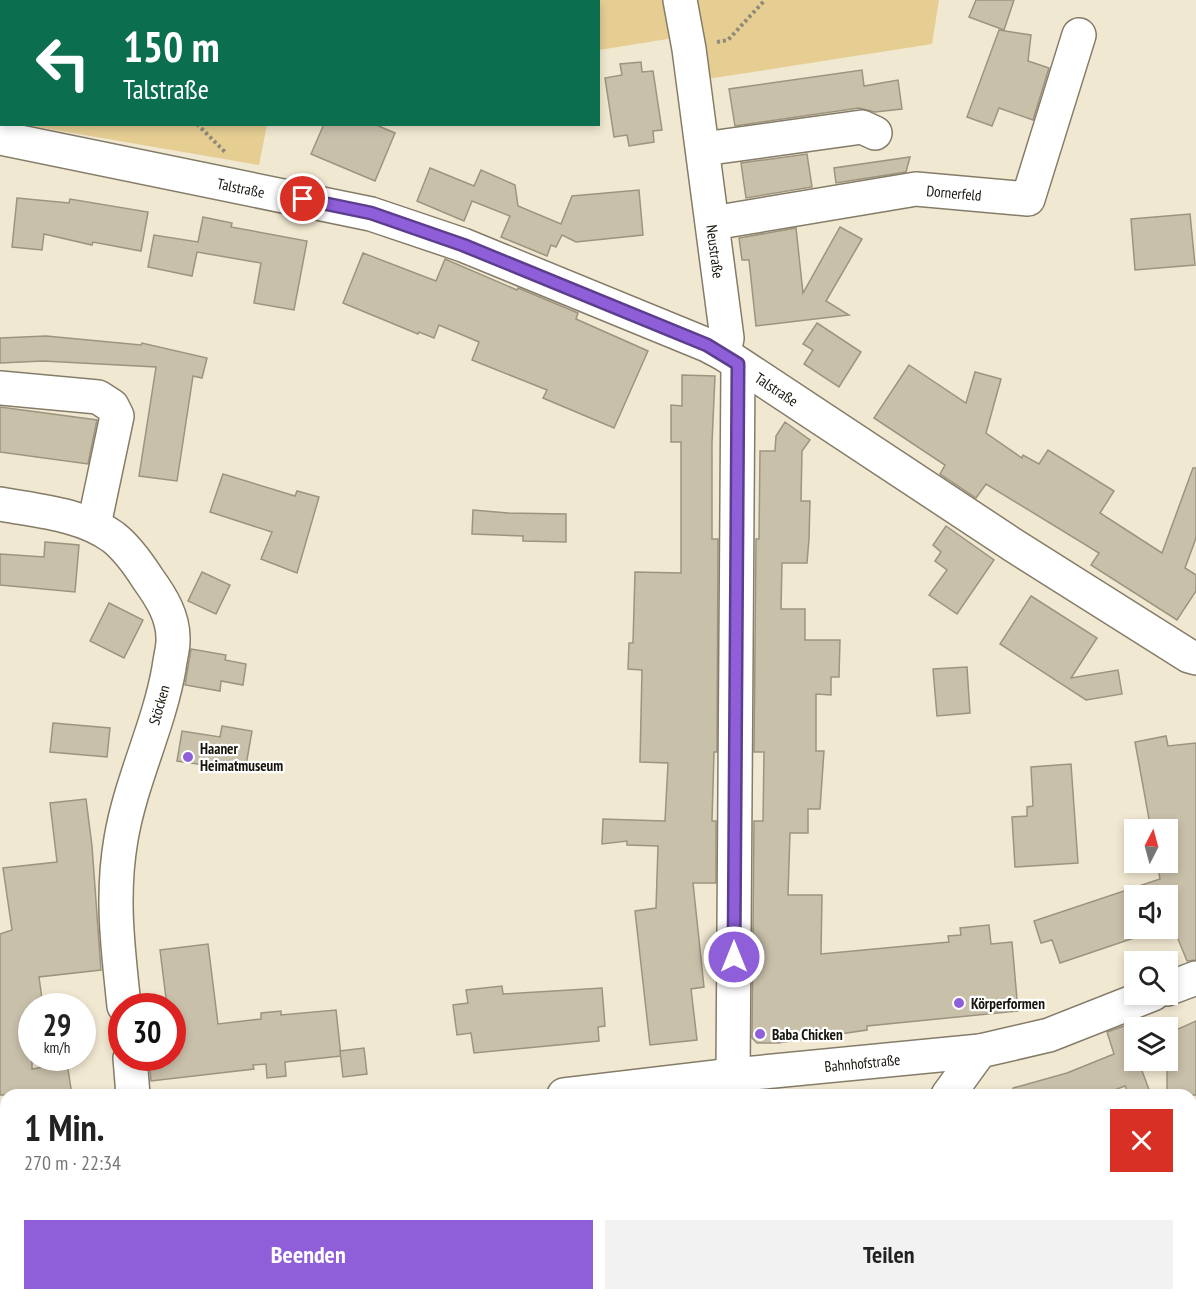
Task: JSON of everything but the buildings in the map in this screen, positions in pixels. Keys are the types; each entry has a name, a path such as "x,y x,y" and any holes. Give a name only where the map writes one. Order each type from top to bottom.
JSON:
{"street":[{"name":"Neustraße","path":"684,23 731,359 733,1075"},
{"name":"Dornerfeld","path":"713,223 916,189 1028,199 1079,34"},
{"path":"703,149 862,127 875,134"},
{"name":"Talstraße","path":"0,138 371,213 463,245 707,345 1013,545 1189,656 1196,658"},
{"path":"0,388 98,397 112,406 117,416 94,525"},
{"name":"Stöcken","path":"0,504 65,516 94,525 115,538 143,571 166,605 174,640 164,694 138,773 122,837 116,874 115,914 123,993"},
{"path":"1178,985 1196,978"},
{"name":"Bahnhofstraße","path":"615,1089 980,1051 1049,1035 1125,1005"},
{"path":"952,1089 980,1051"},
{"path":"131,1071 133,1089"}],"path":[{"path":"684,23 728,40 765,0"}],"shaded area":[{"path":"600,0 939,0 932,44 707,79 699,34 600,50"},
{"path":"32,126 267,126 259,165"}],"place":[{"name":"Haaner Heimatmuseum","path":"188,757"},
{"name":"Körperformen","path":"959,1003"},
{"name":"Baba Chicken","path":"760,1034"}],"route":[{"path":"303,199 371,213 463,245 707,345 738,364 734,957"}]}
